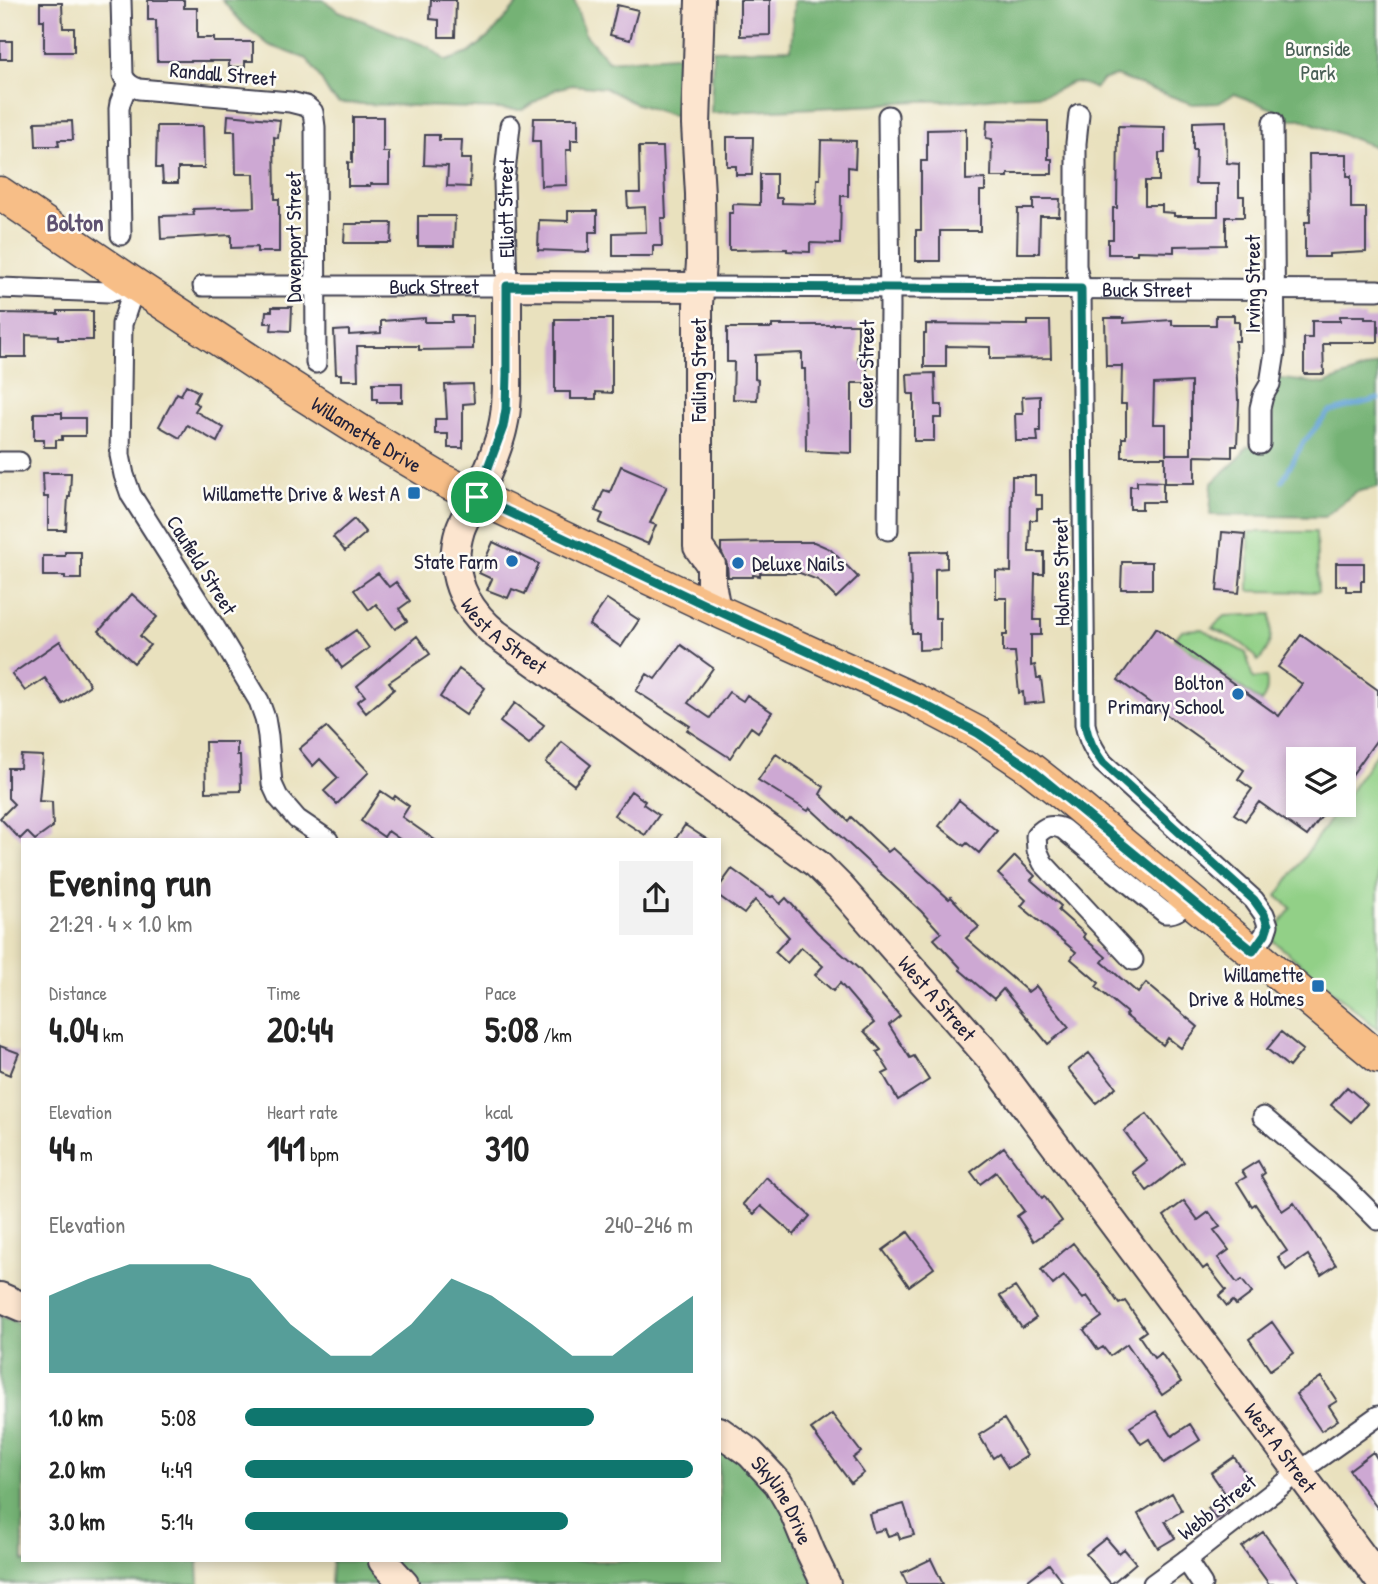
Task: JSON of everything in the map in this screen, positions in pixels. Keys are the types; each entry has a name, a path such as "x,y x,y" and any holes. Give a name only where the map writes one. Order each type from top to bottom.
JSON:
{"main road":[{"name":"Willamette Drive","path":"0,192 137,286 370,437 444,481 716,610 915,700 978,733 1027,766 1378,1057"}],"street":[{"path":"121,0 122,68 128,83 118,109 121,235"},
{"name":"Failing Street","path":"700,0 696,125 701,262 698,547 711,565 716,610"},
{"name":"Randall Street","path":"128,83 139,89 290,102 306,106 313,112"},
{"name":"Davenport Street","path":"313,112 316,363"},
{"name":"Holmes Street","path":"1079,114 1076,143 1076,266 1081,289 1085,724 1092,747 1103,763 1261,908 1268,925 1253,951"},
{"name":"Geer Street","path":"888,116 888,530"},
{"name":"Irving Street","path":"1259,444 1260,408 1270,384 1275,352 1273,122"},
{"name":"Elliott Street","path":"477,497 503,427 506,397 504,181 510,126"},
{"path":"0,288 109,292 137,286"},
{"name":"Caufield Street","path":"137,286 122,324 120,456 124,475 131,495 259,701 268,736 272,785 278,797 297,820 325,838"},
{"name":"Buck Street","path":"203,286 1378,290"},
{"name":"West A Street","path":"477,497 460,530 456,553 462,595 479,620 802,852 841,887 991,1059 1378,1578"},
{"path":"1133,960 1043,863 1037,850 1036,836 1044,827 1054,826 1063,830 1165,913 1179,911 1189,899"},
{"path":"1263,1117 1343,1185 1378,1220"},
{"path":"0,1297 21,1306"},
{"name":"Webb Street","path":"1153,1584 1299,1472 1378,1416"},
{"name":"Skyline Drive","path":"721,1433 750,1453 778,1483 792,1507 826,1584"},
{"path":"1186,1560 1202,1584"},
{"path":"384,1562 404,1584"}],"green space":[{"path":"222,0 323,0 339,11 429,47 446,61 469,53 492,34 519,2 574,0 585,34 608,61 686,55 684,119 634,103 605,88 572,85 556,89 522,110 339,103 330,95 307,59 269,45 244,25"},
{"name":"Burnside Park","path":"794,0 1378,0 1378,148 1301,119 1281,119 1273,109 1234,94 1219,103 1192,104 1116,76 1102,80 1095,89 1072,82 1053,92 1040,95 711,113 713,50 791,49"},
{"path":"1378,364 1378,487 1356,492 1324,517 1210,515 1212,483 1247,447 1266,446 1276,378 1324,384"},
{"path":"1249,532 1316,532 1318,592 1249,591"},
{"path":"1271,614 1269,645 1258,661 1242,644 1212,628 1225,616"},
{"path":"1203,629 1246,653 1253,679 1266,677 1265,696 1261,702 1175,639 1182,630"},
{"path":"1378,751 1378,1029 1270,938 1291,908 1277,896 1332,817 1356,817 1356,783"},
{"path":"0,1316 21,1324 21,1562 199,1562 199,1584 0,1584"},
{"path":"721,1445 772,1483 815,1584 331,1584 332,1562 721,1562"}],"building":[{"path":"148,0 184,0 184,8 197,8 197,38 214,38 214,42 253,42 253,61 245,61 245,67 229,67 229,61 157,61 156,20 148,20"},
{"path":"431,0 456,0 455,37 439,37 439,20 430,19"},
{"path":"740,0 770,0 770,35 740,36"},
{"path":"40,3 62,3 63,28 74,28 74,52 44,52 44,20 40,20"},
{"path":"617,5 638,10 630,40 610,35"},
{"path":"0,41 12,41 12,59 0,59"},
{"path":"228,115 280,120 278,138 274,137 275,199 279,199 279,252 257,252 257,247 231,248 231,235 161,239 160,216 194,215 193,209 255,207 254,174 236,174 235,131 227,131"},
{"path":"353,117 383,117 383,152 389,152 389,184 348,186 348,162 352,163 353,152"},
{"path":"534,118 578,118 578,140 571,140 571,150 566,150 567,185 541,186 540,141 533,141"},
{"path":"987,120 1048,121 1048,159 1052,159 1052,174 1008,174 1008,177 991,177 992,139 986,138"},
{"path":"72,121 73,140 58,140 59,146 36,146 35,122"},
{"path":"1226,121 1227,163 1239,164 1239,196 1244,196 1244,217 1226,217 1226,245 1174,246 1174,252 1137,251 1137,254 1108,254 1108,239 1113,239 1113,208 1117,208 1118,126 1165,127 1165,153 1159,153 1159,181 1145,181 1145,205 1162,205 1162,212 1174,213 1174,216 1218,216 1218,184 1195,184 1193,122"},
{"path":"157,126 203,126 204,168 178,168 178,183 163,183 162,168 156,168"},
{"path":"966,129 966,180 985,179 985,191 980,191 980,231 940,231 940,261 916,261 916,230 921,230 921,161 927,161 927,130"},
{"path":"425,135 439,135 439,140 462,140 461,159 471,159 470,187 447,186 448,166 424,165"},
{"path":"727,137 753,137 752,175 736,175 736,166 727,166"},
{"path":"821,140 856,141 855,168 848,167 848,196 841,196 840,244 810,243 810,252 787,249 729,250 729,213 733,213 733,204 760,205 760,174 776,174 776,198 782,198 782,203 816,204"},
{"path":"639,147 663,147 666,218 661,218 662,246 653,246 653,256 613,256 613,233 646,232 645,207 628,208 627,193 640,193"},
{"path":"1309,154 1347,154 1347,176 1351,176 1351,208 1366,208 1366,252 1305,257 1305,222 1310,222"},
{"path":"1033,199 1060,199 1059,216 1040,216 1039,253 1017,253 1018,209 1033,209"},
{"path":"568,211 597,211 597,232 589,232 589,252 538,250 539,220 568,221"},
{"path":"418,216 455,216 454,246 418,246"},
{"path":"392,223 391,243 344,243 345,224"},
{"path":"272,307 292,307 291,331 271,330 272,323 265,323 266,311 272,311"},
{"path":"58,311 93,311 93,340 58,340 58,336 26,335 26,357 0,357 0,313 58,314"},
{"path":"1216,315 1234,315 1234,322 1239,322 1239,341 1235,341 1239,400 1237,446 1232,446 1232,457 1195,456 1195,483 1165,483 1165,457 1122,457 1122,438 1126,438 1126,404 1121,404 1122,366 1106,366 1105,318 1124,318 1124,323 1172,320 1172,325 1216,325","holes":["1191,382 1191,454 1166,454 1166,424 1153,424 1154,384"]},
{"path":"452,316 473,316 473,349 419,350 419,346 357,346 358,380 341,380 341,374 336,374 334,331 349,330 349,335 381,333 381,321 425,318 425,322 452,322"},
{"path":"1340,316 1378,319 1378,342 1323,344 1324,374 1304,374 1304,338 1312,338 1312,321 1340,321"},
{"path":"555,319 612,319 612,393 596,392 596,399 570,399 570,392 555,392"},
{"path":"1028,321 1050,321 1051,358 990,359 990,347 946,346 946,367 924,367 926,324 1028,325"},
{"path":"858,324 858,362 867,362 867,383 852,383 852,453 806,451 805,369 802,369 802,353 755,355 757,400 733,399 734,362 727,362 727,328"},
{"path":"935,373 936,405 942,405 942,418 934,418 934,441 914,441 914,394 908,394 907,374"},
{"path":"373,383 402,383 402,402 377,402 377,399 373,399"},
{"path":"473,384 474,403 463,404 463,448 448,448 448,434 435,434 435,419 447,419 445,385"},
{"path":"186,385 199,392 194,402 199,405 195,411 224,428 217,442 187,425 180,438 159,426 177,393 181,395"},
{"path":"1040,396 1038,441 1016,441 1015,414 1023,414 1022,397"},
{"path":"34,413 62,413 62,418 85,418 85,436 62,436 62,440 56,440 56,447 44,447 44,440 34,440"},
{"path":"621,466 667,486 650,523 656,525 648,544 599,523 603,514 595,511 604,490 610,492"},
{"path":"43,473 71,473 66,530 48,530 48,497 44,497"},
{"path":"1012,476 1035,476 1035,495 1042,495 1042,509 1037,509 1037,520 1030,520 1029,552 1044,552 1044,574 1035,574 1034,620 1041,620 1041,635 1031,635 1031,666 1035,665 1037,678 1041,678 1044,702 1024,704 1023,692 1019,693 1015,652 1003,652 1003,635 1007,635 1007,598 996,598 996,571 1011,572"},
{"path":"1137,481 1163,482 1163,502 1142,502 1142,509 1130,509 1130,486 1137,486"},
{"path":"354,519 366,533 345,551 333,537"},
{"path":"1222,532 1245,534 1239,593 1217,591"},
{"path":"493,542 539,564 525,594 512,589 508,598 487,590 492,579 479,573"},
{"path":"814,542 830,549 858,577 836,598 818,580 800,573 760,573 760,576 753,577 728,577 727,564 721,551 721,543"},
{"path":"947,551 947,568 935,569 935,618 940,618 940,649 919,650 919,633 912,633 910,552"},
{"path":"65,552 81,552 81,579 43,576 43,556 65,556"},
{"path":"1122,562 1152,562 1152,589 1121,589"},
{"path":"1336,563 1364,563 1361,591 1346,591 1346,586 1336,586"},
{"path":"378,573 389,587 396,582 410,601 399,609 407,621 395,629 376,604 369,610 354,590"},
{"path":"132,594 157,617 140,636 150,645 134,663 99,631"},
{"path":"607,599 639,620 621,647 589,625"},
{"path":"1156,628 1279,716 1302,684 1278,667 1301,635 1378,690 1378,738 1356,769 1356,747 1286,747 1286,817 1321,817 1307,836 1259,802 1245,821 1234,814 1252,789 1238,779 1244,770 1118,680"},
{"path":"356,630 369,648 342,668 329,649"},
{"path":"417,636 430,654 389,682 394,689 366,713 357,702 365,696 357,686"},
{"path":"60,641 90,685 63,704 45,678 25,691 12,674"},
{"path":"681,645 713,668 688,703 710,718 729,692 743,701 747,695 772,712 758,732 751,727 730,758 687,730 690,726 636,691 647,674 655,679"},
{"path":"459,669 485,688 466,715 440,697"},
{"path":"515,703 544,725 529,744 500,722"},
{"path":"326,727 369,772 337,804 324,791 338,778 320,759 313,766 299,749"},
{"path":"205,742 237,742 241,791 206,792"},
{"path":"562,742 591,765 574,785 546,763"},
{"path":"776,754 824,787 820,794 848,821 851,817 888,852 893,848 949,899 951,897 979,927 966,938 1028,992 1036,986 1069,1027 1048,1044 1003,989 994,999 960,970 934,939 941,933 921,911 810,808 808,811 758,780"},
{"path":"21,755 43,756 39,801 52,802 53,827 38,838 33,838 27,832 20,839 0,818 14,804 8,798 8,768 20,768"},
{"path":"381,791 393,799 395,796 409,806 402,817 432,838 398,838 388,831 384,837 361,821"},
{"path":"631,791 659,815 645,835 614,815"},
{"path":"959,800 997,831 979,853 967,843 964,846 939,826"},
{"path":"685,825 705,838 676,838"},
{"path":"1015,856 1035,876 1031,880 1061,906 1058,910 1106,957 1102,962 1138,993 1146,983 1198,1027 1181,1048 1168,1038 1163,1045 1125,1015 1127,1013 1096,987 1099,983 1071,959 1076,952 1021,906 1026,900 998,874"},
{"path":"732,869 773,896 780,904 786,898 817,932 859,969 900,1016 889,1025 910,1058 914,1056 929,1080 898,1100 883,1074 889,1071 877,1052 881,1050 864,1031 874,1023 840,983 833,991 815,975 823,966 801,947 787,963 775,952 789,937 755,900 744,914 721,897 721,884"},
{"path":"1281,1032 1303,1050 1289,1067 1267,1049"},
{"path":"0,1046 19,1053 10,1075 0,1071"},
{"path":"1089,1053 1116,1087 1096,1103 1068,1069"},
{"path":"1347,1087 1367,1104 1351,1122 1331,1105"},
{"path":"1147,1114 1184,1162 1147,1191 1133,1172 1147,1161 1124,1131"},
{"path":"1004,1147 1062,1221 1034,1241 1017,1216 1024,1211 996,1172 980,1184 971,1172"},
{"path":"1258,1161 1265,1173 1261,1176 1282,1211 1294,1203 1336,1265 1321,1275 1308,1255 1286,1270 1278,1257 1287,1251 1237,1182 1246,1177 1242,1171"},
{"path":"766,1177 810,1216 794,1235 761,1206 754,1214 743,1204"},
{"path":"1184,1201 1198,1220 1209,1212 1220,1227 1214,1230 1229,1250 1218,1258 1237,1283 1242,1280 1252,1293 1236,1305 1233,1301 1227,1306 1219,1296 1226,1290 1207,1266 1203,1269 1164,1216"},
{"path":"908,1232 934,1268 909,1286 883,1250"},
{"path":"1073,1243 1119,1304 1125,1301 1146,1331 1139,1336 1154,1358 1161,1353 1181,1382 1162,1395 1127,1344 1110,1356 1103,1347 1098,1350 1084,1330 1102,1317 1087,1296 1083,1299 1064,1276 1053,1285 1041,1270"},
{"path":"1015,1287 1036,1318 1022,1328 1000,1296"},
{"path":"1272,1322 1294,1353 1270,1370 1249,1339"},
{"path":"1321,1377 1337,1401 1329,1406 1338,1420 1321,1431 1296,1394"},
{"path":"1156,1411 1172,1436 1190,1424 1200,1440 1164,1463 1149,1439 1141,1444 1130,1427"},
{"path":"832,1414 861,1452 853,1458 864,1473 851,1483 811,1429"},
{"path":"1004,1419 1027,1456 1008,1468 999,1454 993,1458 979,1435"},
{"path":"1373,1452 1378,1460 1378,1509 1349,1470"},
{"path":"1234,1457 1250,1480 1227,1496 1211,1473"},
{"path":"1172,1493 1182,1511 1165,1521 1175,1538 1158,1548 1138,1514"},
{"path":"1221,1499 1229,1510 1216,1519 1208,1508"},
{"path":"904,1504 914,1535 900,1539 898,1533 888,1536 885,1529 874,1532 869,1514"},
{"path":"1263,1532 1301,1584 1269,1584 1242,1547"},
{"path":"1106,1538 1119,1553 1124,1549 1136,1563 1111,1584 1086,1554"},
{"path":"931,1559 943,1584 907,1584 902,1573"},
{"path":"1049,1564 1064,1584 1023,1584"}],"waterway":[{"path":"1282,481 1303,443 1329,412 1378,399"}],"place":[{"name":"Willamette Drive & West A","path":"414,493"},
{"name":"State Farm","path":"512,561"},
{"name":"Deluxe Nails","path":"738,563"},
{"name":"Bolton Primary School","path":"1238,694"},
{"name":"Willamette Drive & Holmes","path":"1318,986"}],"district":[{"name":"Bolton","path":"75,222"}],"route":[{"path":"507,286 1081,289 1085,724 1088,737 1103,763 1254,900 1268,925 1265,934 1253,951 1069,799 978,733 915,700 477,497 503,427 506,409 507,286"}]}
